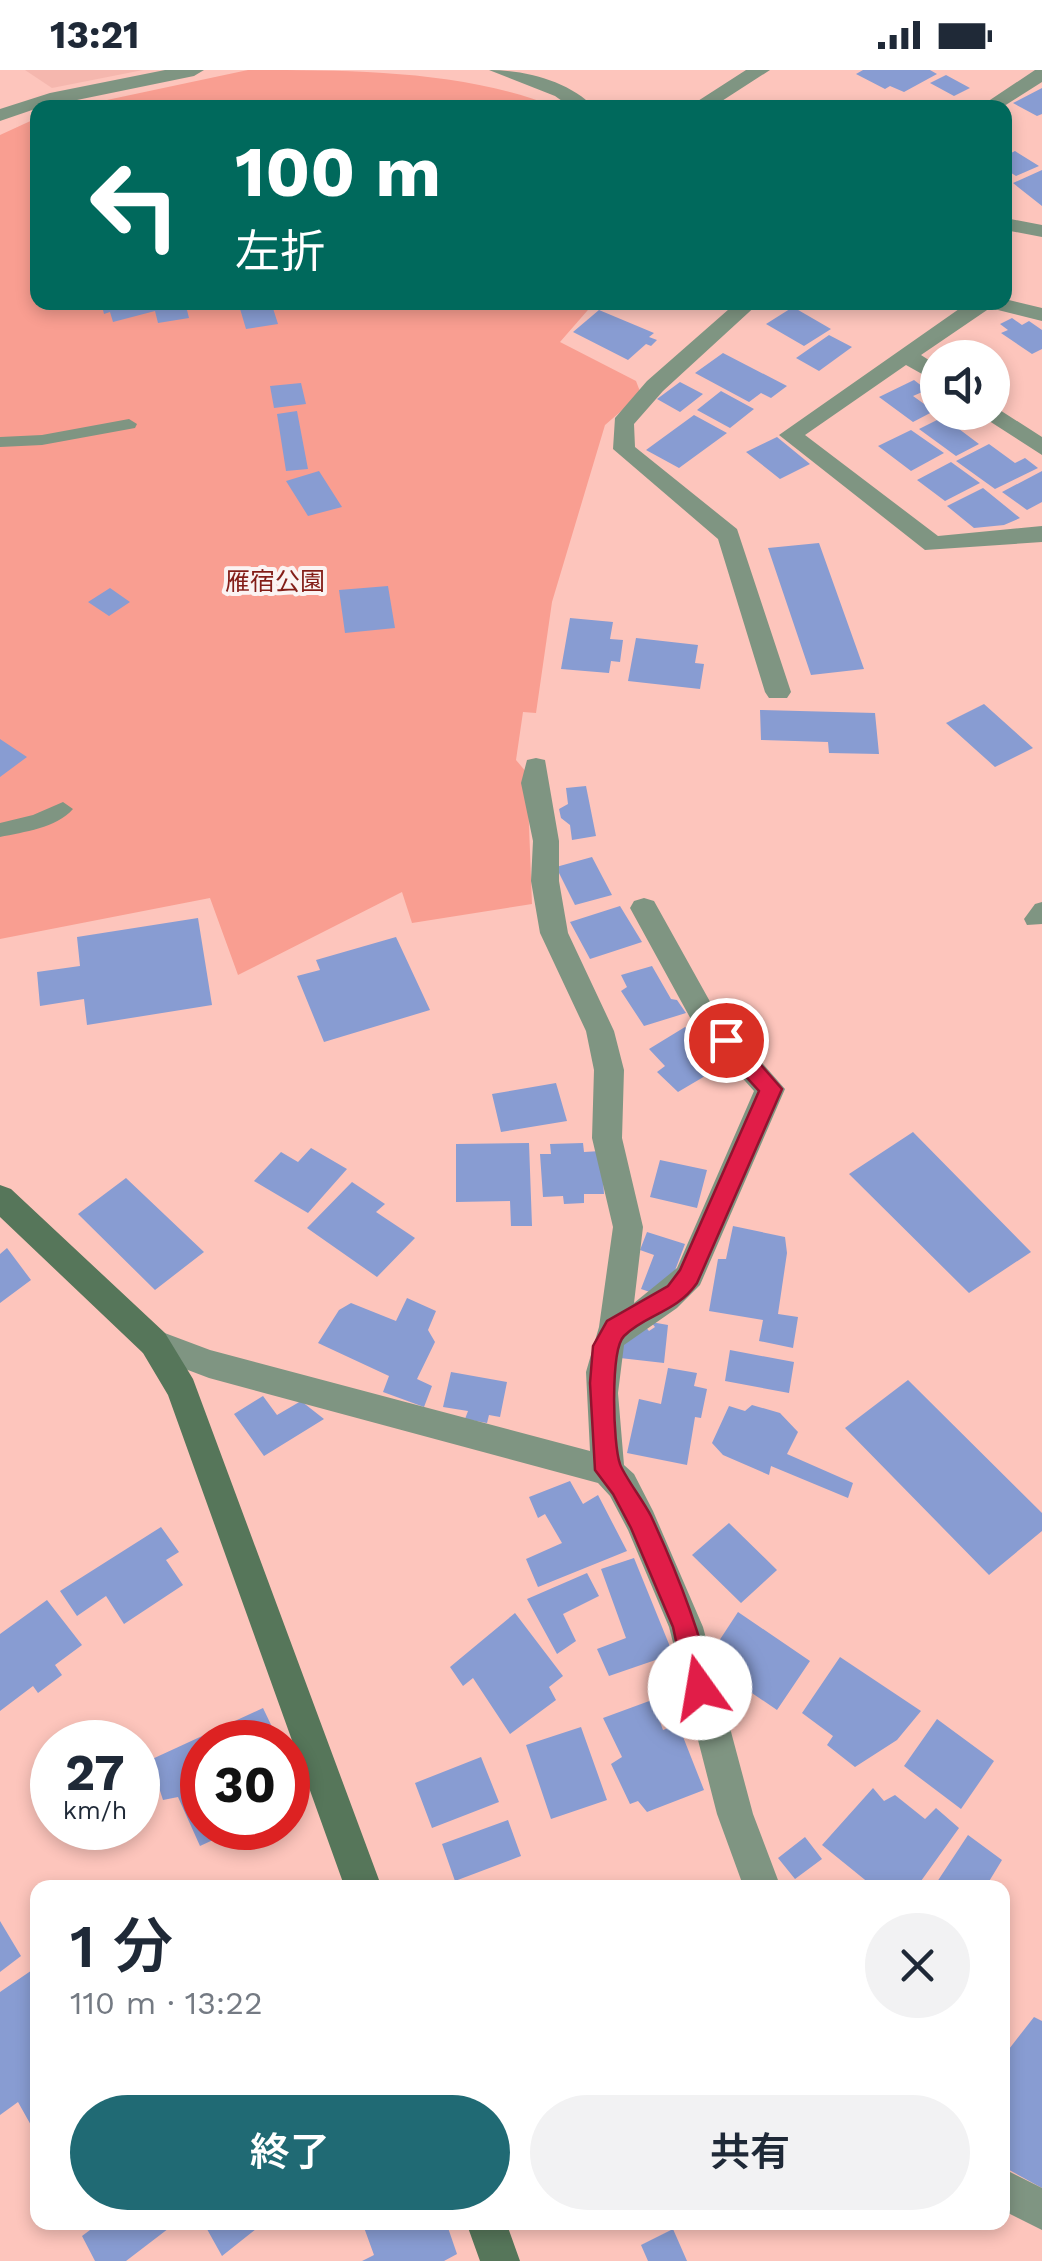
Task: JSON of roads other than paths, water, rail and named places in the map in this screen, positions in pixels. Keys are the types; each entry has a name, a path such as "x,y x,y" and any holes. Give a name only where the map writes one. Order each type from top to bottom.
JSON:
{"street":[{"path":"47,100 194,70"},
{"path":"498,70 562,92 574,100"},
{"path":"709,100 760,70"},
{"path":"1000,100 1042,74"},
{"path":"0,115 30,105"},
{"path":"1012,229 1042,231"},
{"path":"1012,307 1042,315"},
{"path":"699,328 718,310"},
{"path":"741,310 655,386 622,423 624,448 729,535 778,692"},
{"path":"973,310 790,435 933,544 1042,534"},
{"path":"908,356 920,364"},
{"path":"1010,425 1042,448"},
{"path":"536,767 534,782 546,841 545,881 554,933 600,1031 609,1070 608,1138 628,1227 615,1329 605,1346 602,1383 608,1470"},
{"path":"615,1329 676,1294 689,1276 770,1089 703,1015 644,908"},
{"path":"0,1198 154,1343 182,1389 361,1880"},
{"path":"154,1343 209,1364 608,1470 622,1486 641,1522 686,1627 735,1814 760,1880"},
{"path":"1010,2192 1042,2210"},
{"path":"489,2230 500,2261"}],"lane":[{"path":"0,442 42,440 129,424"},
{"path":"0,830 38,822 63,809"}],"park label":[{"name":"雁宿公園","path":"275,581"}]}
